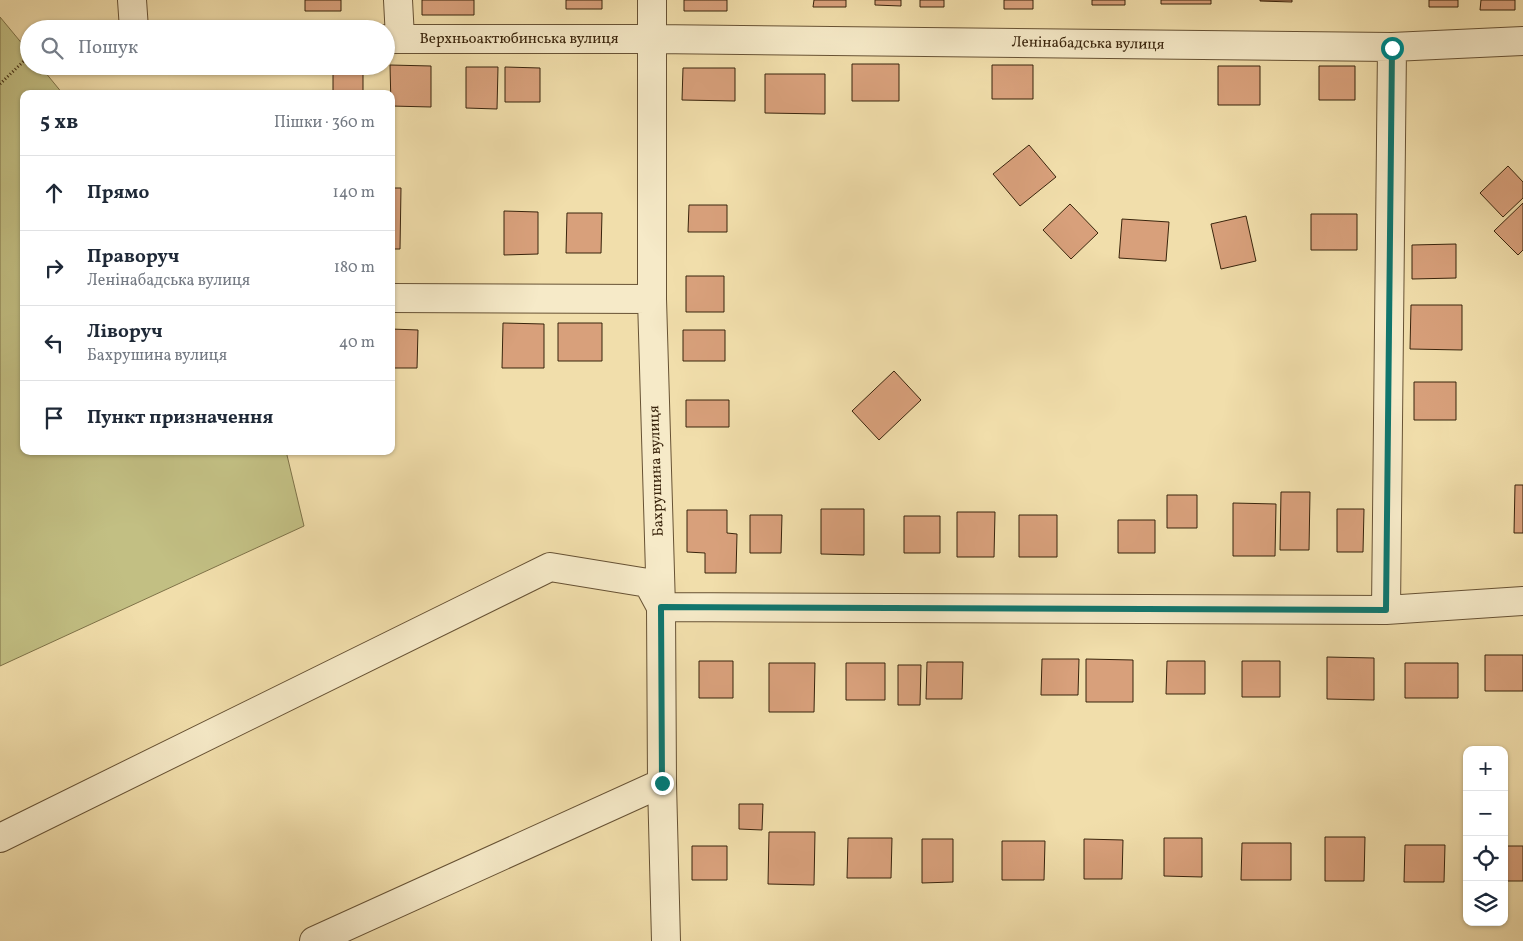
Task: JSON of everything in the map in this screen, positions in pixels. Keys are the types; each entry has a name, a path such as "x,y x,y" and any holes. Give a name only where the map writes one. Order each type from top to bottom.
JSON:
{"street":[{"path":"132,0 133,20"},
{"path":"395,23 398,0"},
{"name":"Бахрушина вулиця","path":"652,0 652,299 661,607 662,783 666,941"},
{"name":"Верхньоактюбинська вулиця","path":"395,38 653,39"},
{"name":"Ленінабадська вулиця","path":"653,39 1392,48 1523,41"},
{"path":"1386,610 1392,48"},
{"path":"395,298 652,299"},
{"path":"0,838 550,567 648,583 661,607 1386,610 1523,601"},
{"path":"314,941 662,783"}],"path":[{"path":"0,84 20,65"}],"shaded area":[{"path":"0,17 20,41 20,75 47,75 60,90 20,90 20,455 287,455 304,526 0,666"}],"building":[{"path":"305,0 341,0 341,11 305,11"},
{"path":"422,0 474,0 474,15 422,15"},
{"path":"566,0 602,0 602,9 566,9"},
{"path":"684,0 727,0 727,11 684,11"},
{"path":"814,0 846,0 846,7 813,7"},
{"path":"875,0 901,0 901,6 875,5"},
{"path":"920,0 944,0 944,7 920,7"},
{"path":"1004,0 1033,0 1033,9 1004,9"},
{"path":"1092,0 1125,0 1125,5 1092,5"},
{"path":"1161,0 1211,0 1211,4 1161,4"},
{"path":"1292,0 1292,2 1260,1"},
{"path":"1429,0 1458,0 1458,7 1429,7"},
{"path":"1481,0 1515,0 1515,10 1480,10"},
{"path":"852,64 899,64 899,101 852,101"},
{"path":"395,65 431,66 431,107 395,106 395,90 391,90 390,75 395,75"},
{"path":"992,65 1033,65 1033,99 992,99"},
{"path":"1218,66 1260,66 1260,105 1218,105"},
{"path":"1319,66 1355,66 1355,100 1319,100"},
{"path":"466,67 498,67 497,109 466,108"},
{"path":"505,67 540,68 540,102 505,102"},
{"path":"683,68 735,68 735,101 682,100"},
{"path":"765,74 825,74 825,114 765,113"},
{"path":"333,75 363,75 363,90 333,90"},
{"path":"1029,145 1056,177 1020,206 993,174"},
{"path":"1508,166 1523,182 1523,198 1503,217 1480,193"},
{"path":"395,188 401,188 400,249 395,249"},
{"path":"1523,203 1523,250 1518,255 1494,231"},
{"path":"1070,204 1098,233 1071,259 1043,230"},
{"path":"689,205 727,205 727,232 688,232"},
{"path":"504,211 538,212 538,254 504,255"},
{"path":"567,213 602,213 601,253 566,253"},
{"path":"1311,214 1357,214 1357,250 1311,250"},
{"path":"1246,216 1256,261 1221,269 1211,224"},
{"path":"1122,219 1169,222 1166,261 1119,258"},
{"path":"1456,244 1456,278 1412,279 1412,245"},
{"path":"686,276 724,276 724,312 686,312"},
{"path":"1411,305 1462,305 1462,350 1410,349"},
{"path":"503,323 544,324 544,368 502,368"},
{"path":"558,323 602,323 602,361 558,361"},
{"path":"395,329 418,330 417,368 395,368"},
{"path":"683,330 725,330 725,361 683,361"},
{"path":"894,371 921,400 879,440 852,411"},
{"path":"1414,382 1456,382 1456,420 1414,420"},
{"path":"686,400 729,400 729,427 686,427"},
{"path":"1515,485 1523,485 1523,533 1514,533"},
{"path":"1281,492 1310,492 1309,550 1280,550"},
{"path":"1167,495 1197,495 1197,528 1167,528"},
{"path":"1233,503 1276,504 1275,556 1233,556"},
{"path":"821,509 864,509 864,555 821,554"},
{"path":"1337,509 1364,509 1363,552 1337,552"},
{"path":"687,510 727,510 727,533 737,534 736,573 705,573 705,553 687,552"},
{"path":"957,512 995,512 994,557 957,557"},
{"path":"750,515 782,515 781,553 750,553"},
{"path":"1019,515 1057,515 1057,557 1019,557"},
{"path":"904,516 940,516 940,553 904,553"},
{"path":"1118,520 1155,520 1155,553 1118,553"},
{"path":"1485,655 1523,655 1523,691 1485,691"},
{"path":"1327,657 1374,658 1374,700 1327,699"},
{"path":"1042,659 1079,659 1078,695 1041,695"},
{"path":"1086,659 1133,660 1133,702 1086,702"},
{"path":"699,661 733,661 733,698 699,698"},
{"path":"1167,661 1205,661 1205,694 1166,694"},
{"path":"1242,661 1280,661 1280,697 1242,697"},
{"path":"927,662 963,662 962,699 926,699"},
{"path":"769,663 815,663 814,712 769,712"},
{"path":"846,663 885,663 885,700 846,700"},
{"path":"1405,663 1458,663 1458,698 1405,698"},
{"path":"898,665 921,665 920,705 898,705"},
{"path":"739,804 763,804 762,830 739,829"},
{"path":"769,832 815,832 814,885 768,884"},
{"path":"1325,837 1365,837 1364,881 1325,881"},
{"path":"848,838 892,838 891,878 847,878"},
{"path":"1164,838 1202,838 1202,877 1164,876"},
{"path":"922,839 953,839 953,882 922,883"},
{"path":"1084,839 1123,840 1122,879 1084,879"},
{"path":"1002,841 1045,841 1044,880 1002,880"},
{"path":"1242,843 1291,843 1291,880 1241,880"},
{"path":"1405,845 1445,845 1444,882 1404,882"},
{"path":"692,846 727,846 727,880 692,880"},
{"path":"1508,846 1523,846 1523,881 1508,881"}],"route":[{"path":"662,783 661,607 1386,610 1392,48"}]}
